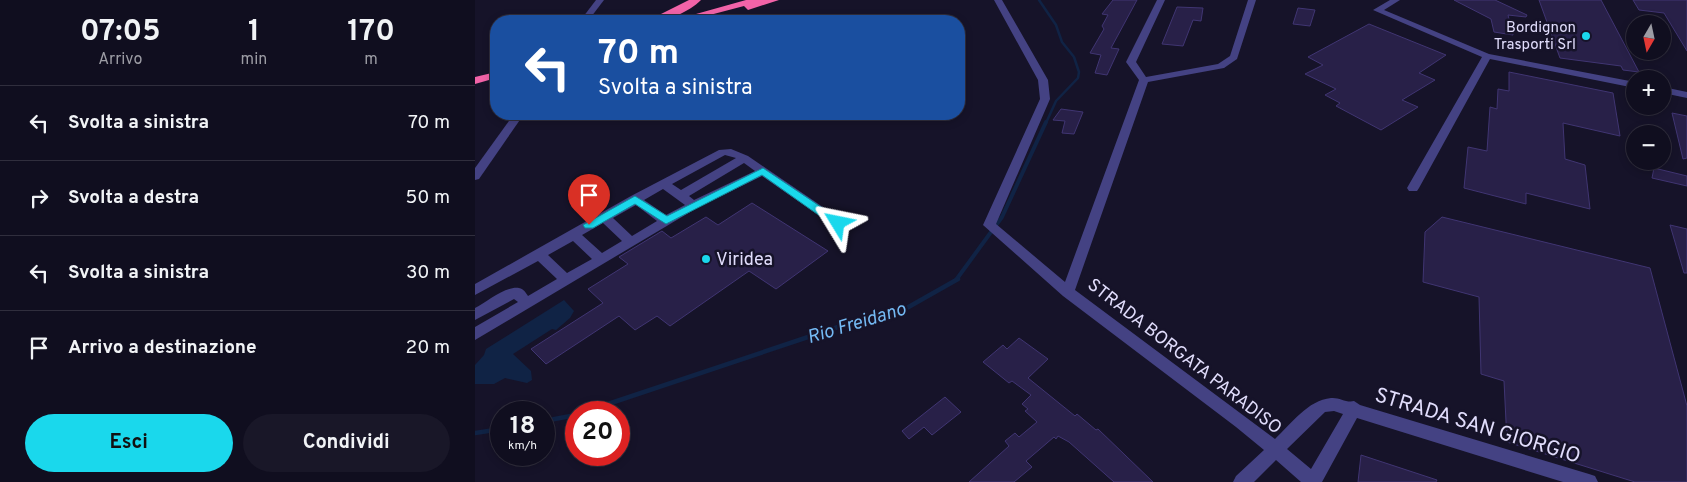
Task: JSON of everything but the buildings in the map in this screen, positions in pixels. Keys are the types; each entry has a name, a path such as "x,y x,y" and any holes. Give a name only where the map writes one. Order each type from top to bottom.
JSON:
{"highway":[{"path":"667,15 696,0"},
{"path":"699,15 757,0"},
{"path":"718,15 775,0"},
{"path":"475,74 490,70"},
{"path":"475,81 490,77"}],"street":[{"path":"589,15 600,0"},
{"path":"998,0 1043,80 1045,99 989,224 1068,292"},
{"path":"1161,0 1131,62 1132,66 1144,80 1221,66 1230,61 1234,57 1252,0"},
{"path":"1396,0 1377,10 1487,56 1626,83"},
{"path":"1413,188 1487,56"},
{"name":"STRADA BORGATA PARADISO","path":"1144,80 1068,292 1241,422 1313,481 1354,408"},
{"path":"1671,92 1687,95"},
{"path":"475,176 515,120"},
{"path":"475,290 635,199 723,152 731,152 744,158 838,223"},
{"path":"680,196 744,158"},
{"path":"475,334 522,298 566,280 693,205 763,171"},
{"path":"664,184 693,205"},
{"path":"635,199 666,221"},
{"path":"604,217 631,242"},
{"path":"573,234 601,259"},
{"path":"539,254 566,280"},
{"path":"501,276 522,298"},
{"path":"475,316 510,295 522,298"},
{"name":"STRADA SAN GIORGIO","path":"1242,482 1321,406 1334,404 1354,408 1589,482"}],"water":[{"path":"564,300 574,311 570,318 556,330 552,329 513,354 531,371 532,380 527,383 505,378 494,384 475,384 475,365 484,355 486,349"}],"waterway":[{"name":"Rio Freidano","path":"1039,0 1056,25 1062,42 1074,57 1079,72 1078,78 1056,101 1046,123"},
{"name":"Rio Freidano","path":"956,280 1002,217 1046,122"},
{"name":"Rio Freidano","path":"617,401 847,324 905,309 958,279"},
{"name":"Rio Freidano","path":"555,419 565,417"},
{"name":"Rio Freidano","path":"475,433 490,431"}],"place":[{"name":"Bordignon Trasporti Srl","path":"1586,36"},
{"name":"Viridea","path":"706,259"}],"route":[{"path":"589,225 635,199 666,221 693,205 763,171 838,223"}]}
